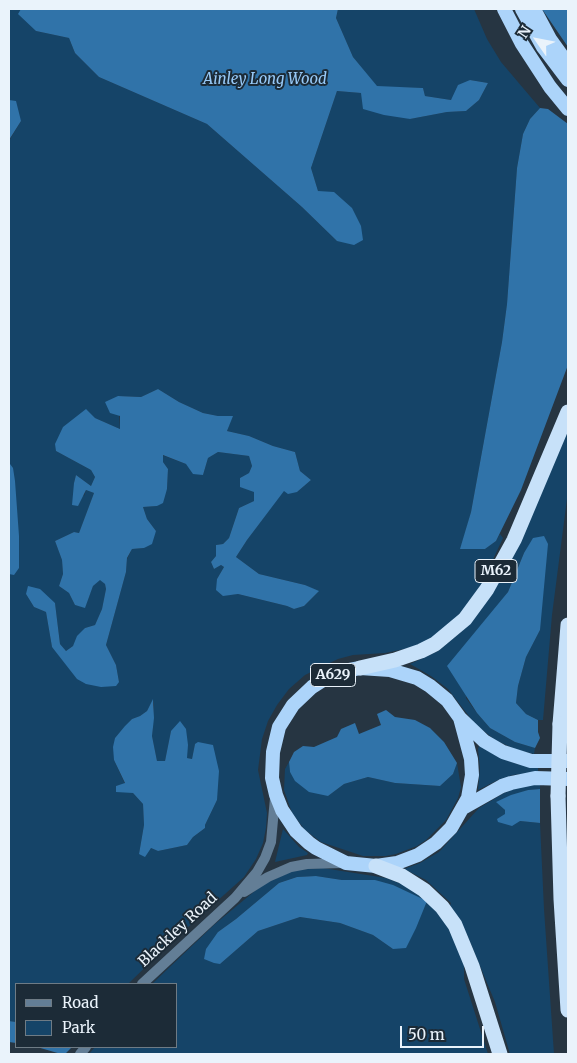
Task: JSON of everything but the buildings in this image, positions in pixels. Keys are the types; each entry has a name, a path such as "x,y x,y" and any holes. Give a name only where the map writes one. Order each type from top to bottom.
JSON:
{"highway":[{"path":"504,9 522,44 550,87 568,109"},
{"path":"522,9 543,47 568,80"},
{"path":"534,9 550,39 568,64"},
{"name":"M62","path":"360,668 395,660 421,651 435,644 465,619 487,589 514,540 568,412"},
{"path":"568,625 560,724 558,796 561,900 568,1010"},
{"name":"A629","path":"460,718 470,751 472,766 470,787 463,808 451,828 424,852 405,860 376,866 346,863 316,848 302,838 286,818 276,795 272,778 273,752 279,727 288,712 305,692 319,682 339,672 360,668 390,670 417,678 443,697 460,718 489,745 503,752 531,760 568,762"},
{"name":"A629","path":"463,808 511,782 535,778 568,779"},
{"path":"376,866 402,876 424,890 442,907 455,925 472,966 500,1054"}],"street":[{"name":"Blackley Road","path":"143,983 235,898 257,872 267,853 273,833 276,795"},
{"name":"Blackley Road","path":"235,898 268,877 291,867 307,864 346,863"}],"green space":[{"path":"9,9 21,9 36,31 69,38 75,53 99,77 207,124 302,207 337,241 311,168 337,91 361,93 410,119 447,112 466,111 479,100 488,83 470,80 451,100 425,96 423,88 377,87 353,57 336,18 338,9 474,9 487,39 501,62 540,108 530,119 523,134 517,168 507,304 502,342 471,512 461,549 485,549 496,541 500,534 503,538 482,583 464,609 442,633 419,646 385,653 353,655 338,659 305,675 289,689 268,721 262,739 258,770 267,813 266,828 263,843 256,859 244,877 168,945 129,983 15,983 15,1022 9,1021 9,141 21,121 9,100","holes":["158,389 179,402 203,413 232,416 227,431 249,436 273,446 295,452 300,471 311,480 297,492 284,490 236,557 259,574 305,585 318,592 304,606 294,609 238,594 223,595 217,579 224,567 221,565 214,569 211,562 216,556 216,545 223,544 229,538 239,508 254,501 255,492 240,478 249,473 252,466 249,456 218,452 208,458 203,475 186,464 162,455 163,462 168,469 167,489 157,506 143,507 147,519 156,531 144,548 132,549 127,559 126,572 106,645 116,665 119,682 52,647 46,612 34,607 26,594 55,603 60,644 66,651 73,646 85,628 95,625 102,609 106,589 105,584 100,579 93,586 85,607 75,605 69,593 59,586 63,574 62,560 55,541 74,532 79,533 94,493 86,490 84,496 74,483 76,475 91,486 95,477 91,470 56,451 95,418 120,429 118,396 141,397","153,700 152,736 157,761 165,761 171,731 187,758 192,759 195,744 217,789 217,800 205,828 193,837 187,845 158,851 151,848 139,854 144,825 143,804 133,793 116,786 125,784 114,760 115,738 132,719 147,711"]},
{"name":"Ainley Long Wood","path":"21,9 338,9 336,18 353,57 377,86 423,88 425,96 451,100 458,85 470,80 488,83 479,100 466,111 447,112 410,119 363,109 361,93 337,91 311,168 318,191 334,192 352,208 361,226 363,240 354,245 337,241 302,207 207,124 99,77 75,53 69,38 36,31 18,14"},
{"path":"542,9 568,9 568,47"},
{"path":"9,100 16,101 21,121 9,140"},
{"path":"540,108 548,109 568,124 568,365 521,490 496,541 485,549 460,549 471,512 502,342 507,304 517,168 523,134 530,119"},
{"path":"158,389 179,402 203,413 233,416 227,431 249,436 273,446 295,452 300,471 311,480 297,492 288,494 284,491 236,557 259,574 305,585 319,591 304,606 294,609 238,594 223,596 216,590 217,579 224,567 221,565 214,569 211,562 216,556 216,545 223,544 229,538 239,508 254,501 254,492 240,487 240,478 249,473 252,466 249,456 218,452 208,458 203,475 193,474 186,464 163,455 163,462 168,469 167,489 163,503 157,506 143,507 147,519 156,531 152,544 144,548 132,549 127,558 126,572 106,645 116,665 119,682 116,686 101,687 86,684 77,679 52,647 46,612 34,607 26,594 28,586 40,589 55,603 60,644 66,651 73,646 77,636 85,628 95,625 102,609 106,589 105,584 100,580 93,586 85,608 75,605 69,593 59,586 63,574 62,560 55,541 74,532 79,533 94,493 86,490 78,506 72,505 76,475 91,486 95,477 91,470 56,451 55,444 63,427 86,409 95,418 120,429 120,416 110,413 105,402 118,396 141,397"},
{"path":"568,429 568,491 552,615 543,720 538,720 526,714 516,703 518,686 526,657 540,630 524,553 508,592 485,623 466,698 490,728 515,742 535,748 534,754 517,750 495,740 475,724 448,689 431,676 410,664 438,651 462,631"},
{"path":"10,464 13,468 15,481 19,536 19,568 14,575 9,574"},
{"path":"544,536 548,544 540,630 526,657 518,686 516,703 526,714 538,720 540,738 535,748 515,742 490,728 477,713 447,666 508,592 524,553 533,538"},
{"path":"153,699 154,718 152,736 157,761 165,761 171,731 180,721 186,729 187,758 192,759 195,744 198,742 213,745 219,771 217,800 205,828 193,837 187,845 158,851 151,848 145,857 139,854 144,825 143,804 133,793 116,792 116,786 125,783 114,760 113,747 115,738 125,726 132,719 147,711"},
{"path":"386,710 395,717 415,720 430,728 444,742 457,763 453,774 440,786 395,783 368,777 344,784 328,796 309,792 295,781 290,772 289,762 294,752 303,746 314,747 337,737 341,729 355,723 359,734 381,725 377,714"},
{"path":"479,746 517,764 538,767 538,772 513,775 478,790"},
{"path":"289,762 290,772 328,796 344,784 368,777 395,783 440,786 453,774 457,763 461,787 458,798 446,820 426,840 417,846 396,854 363,856 321,842 305,830 292,813 284,790 285,769"},
{"path":"531,785 540,785 540,789 528,790 497,802 505,810 505,814 520,821 540,823 554,1054 510,1054 495,1002 467,935 450,906 451,903 426,880 404,869 420,863 439,852 479,808 504,793"},
{"path":"540,789 540,823 520,821 512,826 498,822 497,819 505,814 505,810 496,802 511,795"},
{"path":"283,829 299,847 308,853 307,855 275,862"},
{"path":"323,868 386,878 419,893 434,907 453,933 464,961 464,979 488,1054 89,1054 94,1048 178,1048 178,983 153,983 215,924 262,885 294,870","holes":["316,876 342,880 375,880 393,949 373,935 340,923 300,917 258,931 220,964 218,932 279,883 297,877"]},
{"path":"316,876 342,880 375,880 393,885 427,901 406,948 393,949 373,935 340,923 300,917 258,931 220,964 204,959 206,949 218,932 279,883 297,877"},
{"path":"9,1021 15,1022 15,1043 9,1042"},
{"path":"40,1048 71,1048 66,1053 61,1054"}]}
